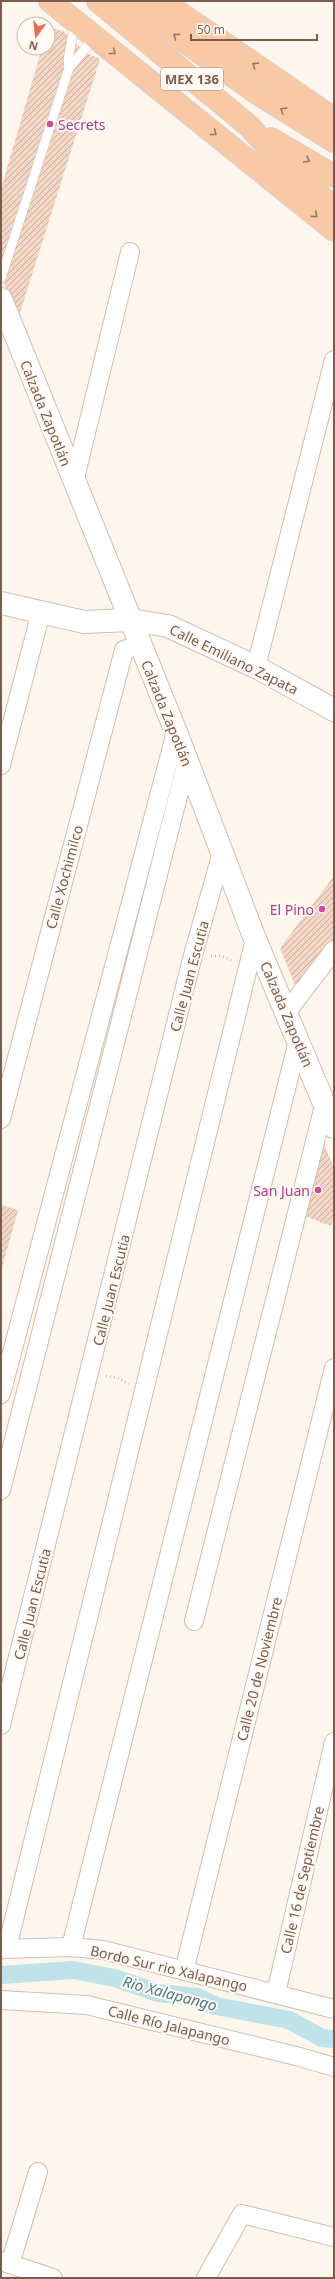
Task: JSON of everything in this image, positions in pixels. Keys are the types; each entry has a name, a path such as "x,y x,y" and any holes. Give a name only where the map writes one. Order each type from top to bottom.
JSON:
{"highway":[{"path":"50,1 73,11 136,51 189,76"},
{"name":"MEX 136","path":"98,1 249,126 282,162 334,208"},
{"name":"MEX 136","path":"128,1 256,93 325,135"},
{"path":"162,1 334,118"},
{"path":"73,11 93,36 334,230"},
{"path":"249,126 334,176"}],"street":[{"path":"74,482 130,252"},
{"name":"Calzada Zapotlán","path":"1,299 139,645 176,732 221,856 254,939 325,1102 334,1127"},
{"path":"256,667 334,360"},
{"name":"Calle Emiliano Zapata","path":"1,603 84,622 130,620 168,626 256,667 334,710"},
{"path":"1,765 41,612"},
{"name":"Calle Xochimilco","path":"1,1119 124,650 139,645"},
{"path":"1,1394 176,732"},
{"path":"1,1490 187,761"},
{"name":"Calle Juan Escutia","path":"1,1725 192,959 221,856"},
{"path":"4,1948 254,939"},
{"path":"286,1013 334,950"},
{"path":"71,1947 298,1041"},
{"path":"194,1621 325,1102"},
{"name":"Calle 20 de Noviembre","path":"184,1971 334,1368"},
{"name":"Calle 16 de Septiembre","path":"276,1993 334,1742"},
{"name":"Bordo Sur rio Xalapango","path":"4,1948 71,1947 103,1950 334,2009"},
{"name":"Calle Río Jalapango","path":"1,2000 87,2005 300,2057 334,2067"},
{"path":"38,2172 6,2263 53,2278"},
{"path":"206,2278 242,2214 334,2237"}],"lane":[{"path":"69,68 68,60 73,11"},
{"path":"1,278 69,68 93,36"}],"path":[{"path":"192,959 204,955 221,956 235,961 246,974"},
{"path":"85,1393 100,1374 118,1378 136,1387 140,1401"}],"building":[{"name":"Secrets","path":"56,29 63,31 86,53 100,59 18,319 1,275 1,189 40,56 56,56"},
{"name":"El Pino","path":"334,876 334,943 298,993 280,948"},
{"name":"San Juan","path":"318,1130 334,1168 334,1216 331,1226 297,1213"},
{"path":"1,1205 18,1210 1,1271"}],"waterway":[{"name":"Rio Xalapango","path":"1,1975 73,1970 115,1978 158,1993 197,1997 216,2006 289,2020 322,2038 334,2039"}],"place":[{"name":"Secrets","path":"50,124"},
{"name":"El Pino","path":"322,909"},
{"name":"San Juan","path":"318,1190"}]}
